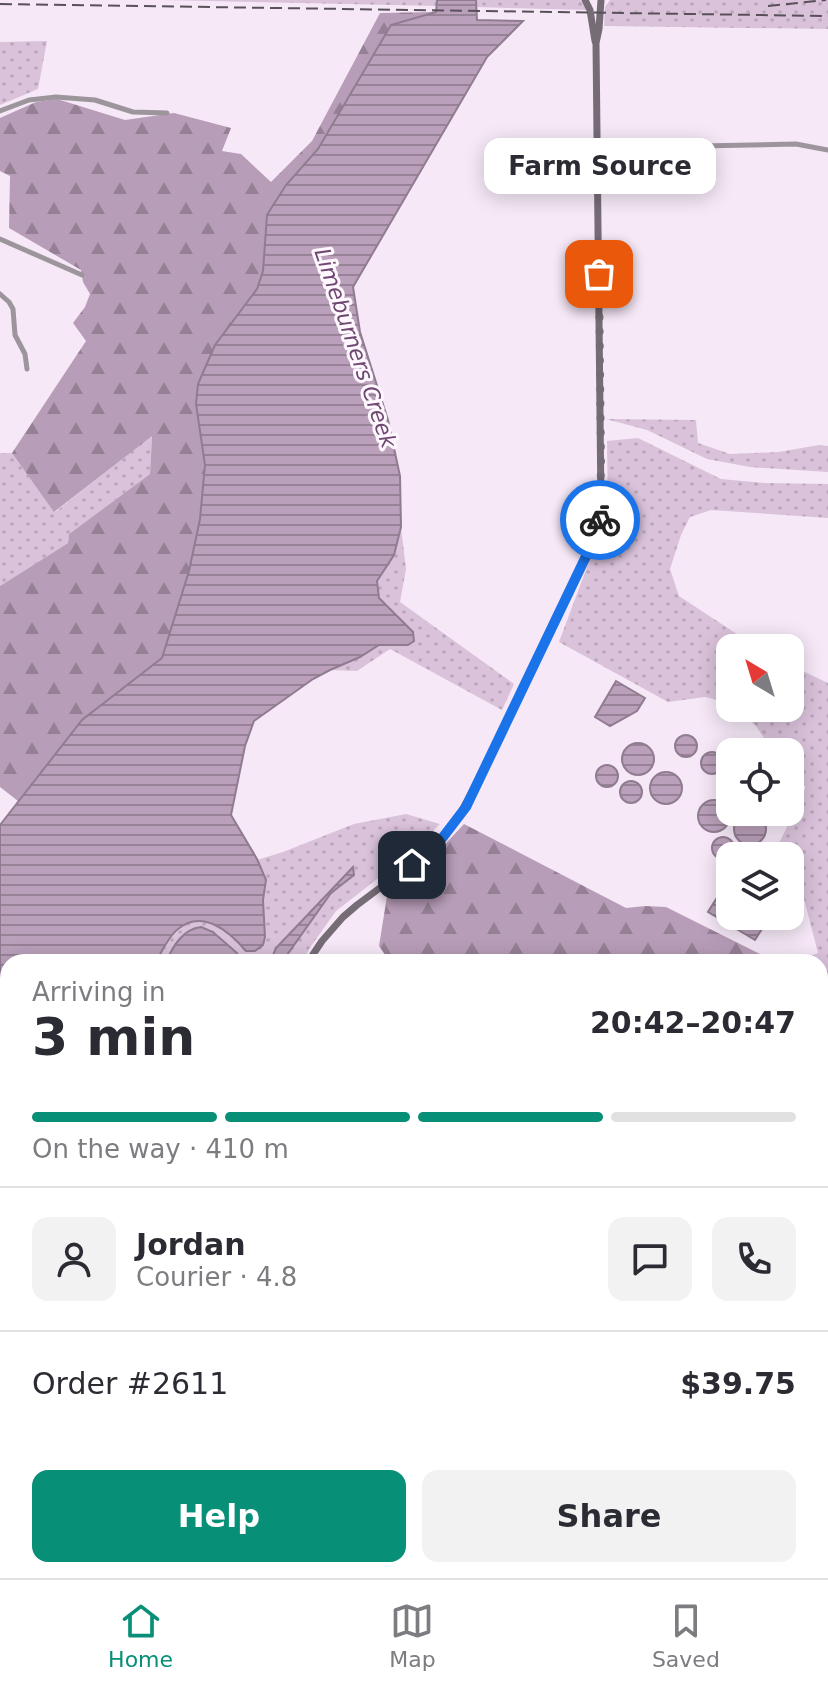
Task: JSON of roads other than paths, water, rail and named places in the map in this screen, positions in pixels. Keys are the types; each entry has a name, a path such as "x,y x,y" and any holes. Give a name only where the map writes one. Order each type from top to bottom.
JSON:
{"main road":[{"path":"585,0 596,43"},
{"path":"313,954 343,917 432,849 466,807 596,535 601,506 596,43 601,0"}],"street":[{"path":"0,111 29,100 56,97 95,100 133,112 167,113"},
{"path":"596,148 796,144 828,150"},
{"path":"0,239 82,275"},
{"path":"0,294 13,309 15,335 25,354 27,369"}],"water":[{"name":"Limeburners Creek","path":"437,0 476,0 477,20 523,21 487,57 353,287 360,332 388,420 400,476 401,527 394,555 377,581 379,598 413,632 414,641 408,645 379,645 313,679 254,721 245,746 231,815 266,880 263,945 255,951 246,951 223,930 196,921 177,930 160,954 0,954 0,825 82,720 162,658 189,571 200,519 205,465 196,404 198,384 215,345 257,289 263,271 267,215 286,185 318,149 391,25 436,12"},
{"path":"616,681 645,698 637,711 610,726 595,717"},
{"path":"686,735 694,738 697,746 694,754 686,757 678,754 675,746 678,738"},
{"path":"638,743 649,748 654,759 649,770 638,775 627,770 622,759 627,748"},
{"path":"716,753 716,773 712,774 704,771 701,763 704,755"},
{"path":"607,765 615,768 618,776 615,784 607,787 599,784 596,776 599,768"},
{"path":"666,772 677,777 682,788 677,799 666,804 655,799 650,788 655,777"},
{"path":"631,781 639,784 642,792 639,800 631,803 623,800 620,792 623,784"},
{"path":"714,800 716,826 726,826 714,832 703,827 698,816 703,805"},
{"path":"735,826 765,826 764,835 758,842 742,842 734,829"},
{"path":"723,837 731,840 716,842 715,856 712,848 715,840"},
{"path":"353,867 354,875 331,893 288,954 273,954"},
{"path":"716,899 716,917 708,912"},
{"path":"195,928 213,932 237,954 170,954 175,944"},
{"path":"738,930 761,930 755,940"}],"railway":[{"path":"768,6 826,0"},
{"path":"0,4 828,16"}],"place":[{"name":"Farm Source","path":"599,274"}]}
